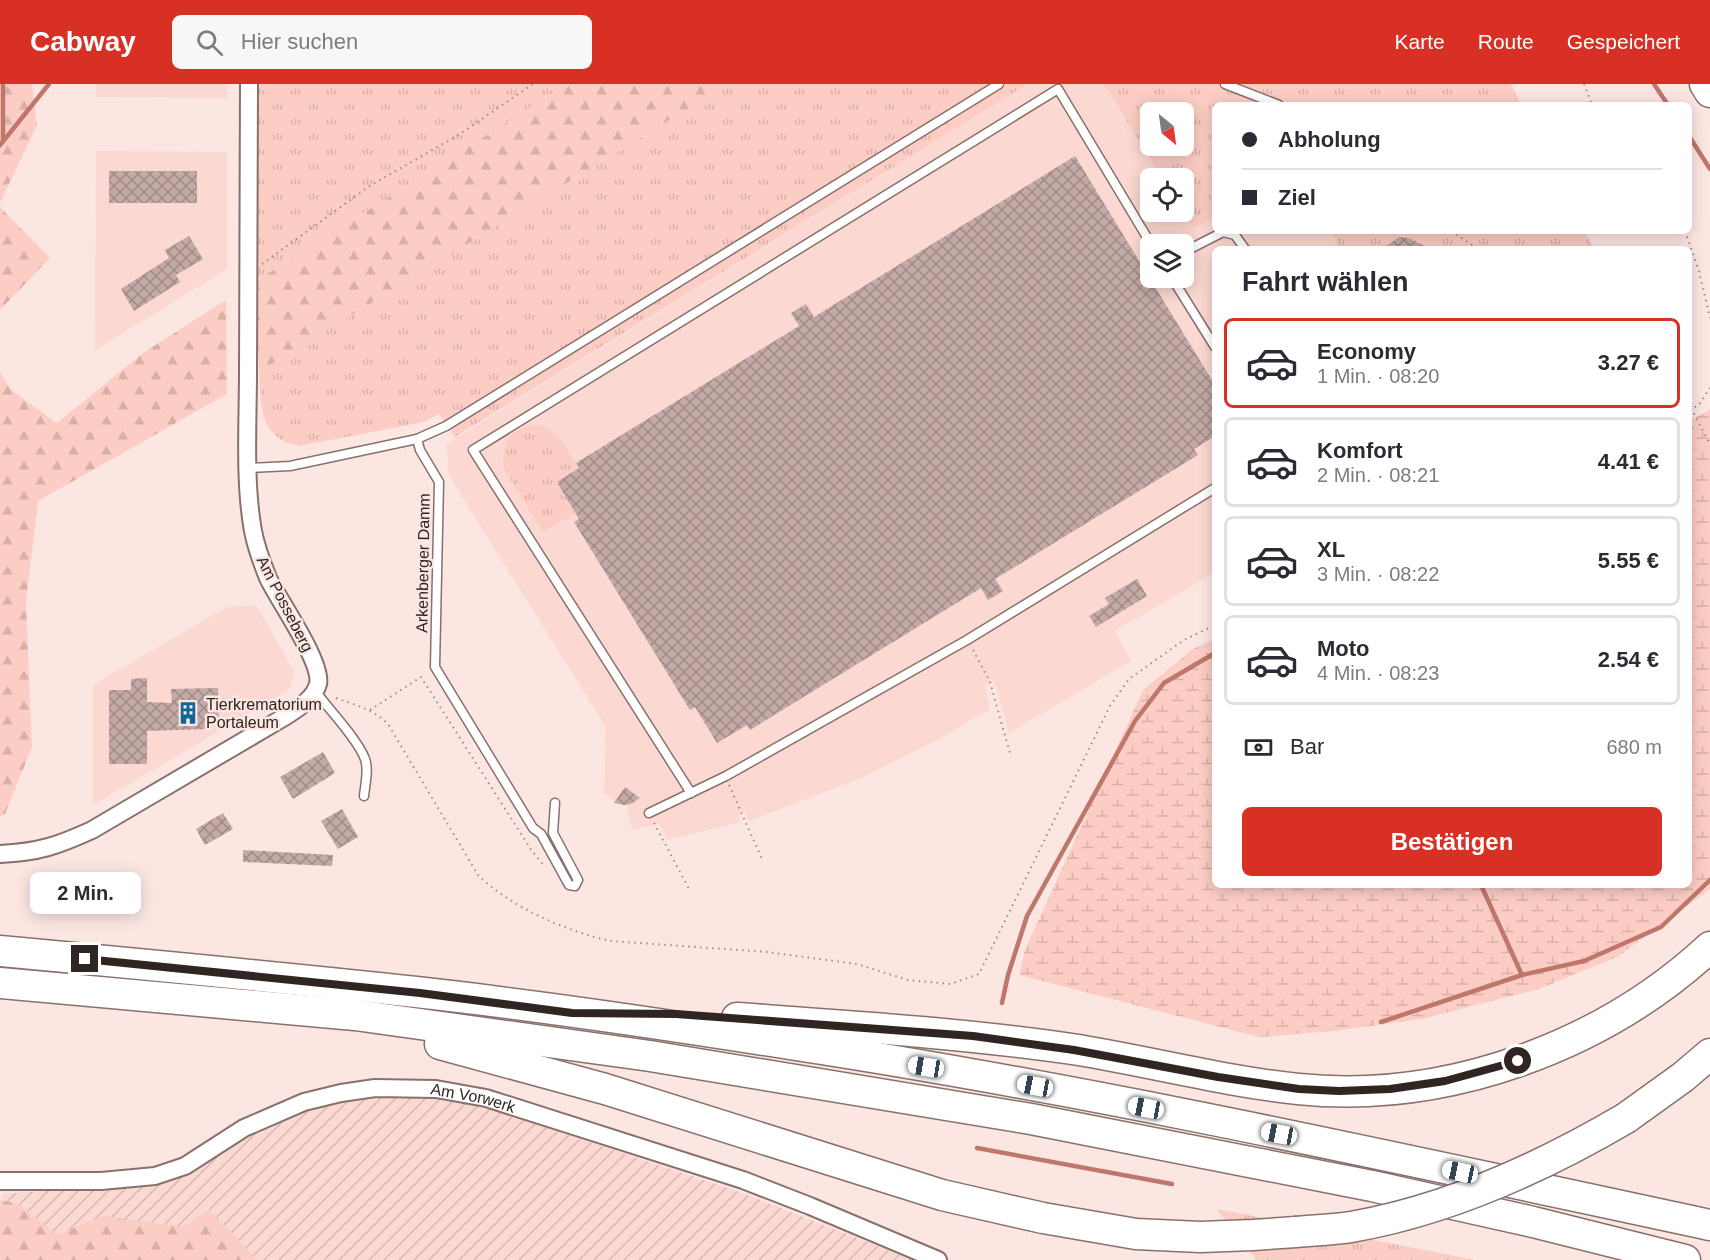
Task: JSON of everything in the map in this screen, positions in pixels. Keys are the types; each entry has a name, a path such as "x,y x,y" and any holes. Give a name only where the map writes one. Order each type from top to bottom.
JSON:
{"highway":[{"path":"1705,84 1710,92"},
{"path":"572,1013 676,1014 973,1036 1074,1050 1218,1077 1299,1089 1339,1091 1390,1089 1445,1081 1539,1054 1609,1021 1644,999 1693,963 1710,947"},
{"path":"0,951 409,992 796,1045 1012,1081 1368,1152 1710,1225"},
{"path":"0,983 355,1015 650,1056 1031,1119 1372,1186 1533,1222 1684,1260"},
{"path":"355,1015 400,1035 461,1048 605,1089 942,1195 1043,1218 1136,1234 1200,1237 1350,1227 1446,1202 1539,1166 1583,1143 1626,1118 1683,1077 1710,1054"}],"street":[{"name":"Am Posseberg","path":"249,84 248,468 251,519 258,551 268,578 319,675 315,691"},
{"path":"0,854 36,851 59,845 92,830 286,716 302,706 315,691"},
{"name":"Am Vorwerk","path":"0,1181 101,1180 154,1176 184,1166 244,1128 304,1102 375,1088 436,1089 486,1098 742,1180 938,1260"}],"lane":[{"path":"248,468 290,466 417,438 446,426 999,84"},
{"path":"1225,84 1271,102"},
{"path":"691,793 473,450 1058,89 1145,234"},
{"path":"1194,247 1218,234"},
{"path":"1231,234 1235,235 1243,246"},
{"path":"1178,288 1212,343"},
{"name":"Arkenberger Damm","path":"417,438 420,450 440,483 435,666 533,828 541,834 569,885 575,886 578,880 553,833 555,802"},
{"path":"440,483 448,491"},
{"path":"649,813 726,776 967,640 1212,490"},
{"path":"315,691 355,742 365,760 364,796"}],"path":[{"path":"248,267 264,264 371,185 457,136 533,84"},
{"path":"1584,84 1591,102"},
{"path":"1456,234 1474,246"},
{"path":"1692,251 1710,318"},
{"path":"1692,408 1698,406 1710,388"},
{"path":"1692,412 1710,444"},
{"path":"315,691 379,715 388,724 478,875 499,892 540,916 594,938 611,941 768,952 857,964 908,980 950,984 979,974 1110,706 1130,679 1185,640 1212,626"},
{"path":"967,640 990,682 1011,757"},
{"path":"370,710 421,677 532,851 546,868"},
{"path":"726,776 762,859"},
{"path":"649,813 689,889"}],"shaded area":[{"path":"96,84 227,84 227,98 96,97"},
{"path":"1028,84 1104,84 1140,142 1140,156 1148,156 1156,168 1140,168 1140,222 1188,222 1193,229 1212,219 1212,234 1332,234 1339,246 1212,246 1212,574 1115,631 1131,661 1009,733 994,680 985,686 990,709 937,740 861,778 749,821 744,811 738,814 741,822 667,840 659,824 632,830 627,805 617,803 604,793 606,727 454,484 447,469 449,467 446,444"},
{"path":"96,151 227,152 227,269 95,350"},
{"path":"256,605 295,673 288,691 93,805 93,685 227,607"},
{"path":"378,1095 429,1096 481,1106 740,1192 913,1260 3,1260 2,1194 162,1182 203,1164 270,1124 307,1108"}],"green space":[{"path":"0,84 32,84 37,125 0,203"},
{"path":"258,84 568,84 256,281"},
{"path":"568,84 728,84 259,372 256,281"},
{"path":"728,84 1028,84 455,437 439,414 424,422 299,446 284,442 273,433 264,418 259,372"},
{"path":"1104,84 1511,84 1520,102 1212,102 1212,219 1193,229 1188,222 1194,222 1194,168 1156,168 1148,156 1194,156 1194,102 1140,102 1140,142"},
{"path":"0,207 50,258 0,310"},
{"path":"1332,234 1586,234 1592,246 1339,246"},
{"path":"226,300 227,394 38,501 26,602 32,747 5,814 0,816 0,372 11,390 57,423 143,353"},
{"path":"1710,409 1710,889 1617,957 1539,989 1422,1019 1334,1031 1259,1037 1019,975 1025,950 1143,690 1193,649 1212,640 1212,888 1692,888 1692,419"},
{"path":"537,425 552,431 557,436 579,468 557,482 576,513 543,532 504,469 503,460 509,438 520,429"},
{"path":"0,1200 18,1204 57,1235 102,1216 184,1227 209,1209 257,1260 0,1260"},
{"path":"1217,1209 1475,1260 1256,1260"}],"building":[{"path":"1075,156 1140,262 1140,288 1156,288 1212,380 1212,438 1194,449 1198,455 995,579 1003,591 988,600 981,588 750,730 747,725 717,743 695,707 690,710 574,522 579,519 557,482 579,468 576,463 799,326 791,313 806,304 814,317"},
{"path":"109,171 197,171 197,203 109,203"},
{"path":"189,236 203,259 176,275 180,282 134,311 121,289 169,258 165,250"},
{"path":"1399,237 1408,238 1425,246 1386,246"},
{"path":"1137,579 1147,596 1096,627 1089,616 1109,604 1105,598"},
{"path":"147,678 147,702 172,703 171,689 218,688 219,723 206,724 206,729 147,731 147,764 109,764 109,690 131,690 131,679"},
{"path":"323,752 335,773 293,799 280,777"},
{"path":"625,787 640,798 631,804 614,803"},
{"path":"342,809 358,837 338,849 321,821"},
{"path":"223,813 233,829 205,845 196,829"},
{"path":"243,850 333,855 332,866 243,862"}],"waterway":[{"path":"3,84 3,141"},
{"path":"0,145 49,84"},
{"path":"1654,84 1666,102"},
{"path":"1692,141 1710,169"},
{"path":"1002,1003 1008,975 1027,916 1135,721 1164,683 1212,655"},
{"path":"1381,1022 1522,975 1584,961 1661,927 1710,880"},
{"path":"1482,888 1522,975"},
{"path":"977,1148 1172,1184"}],"place":[{"name":"Tierkrematorium Portaleum","path":"188,713"}],"route":[{"path":"85,959 420,993 572,1013 676,1014 973,1036 1074,1050 1218,1077 1299,1089 1339,1091 1390,1089 1445,1081 1518,1061"}]}
